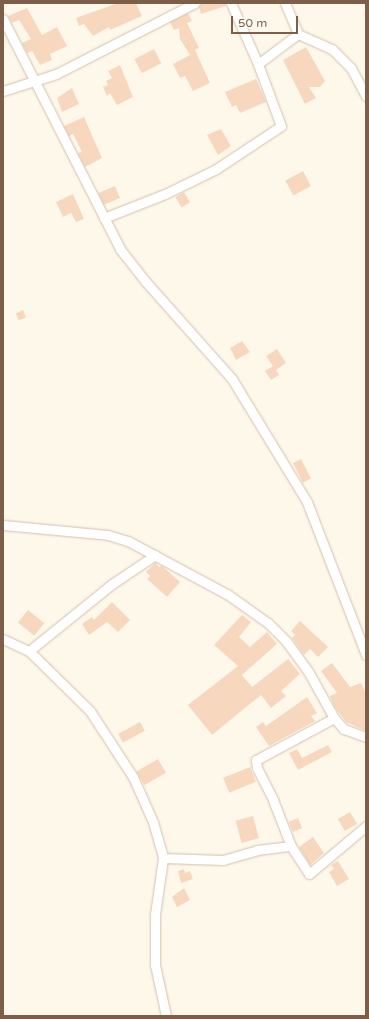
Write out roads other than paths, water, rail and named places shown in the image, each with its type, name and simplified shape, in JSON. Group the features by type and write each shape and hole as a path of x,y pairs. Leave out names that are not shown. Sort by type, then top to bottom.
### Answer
{"street":[{"path":"3,91 34,83 56,74 195,3"},
{"path":"104,218 165,194 216,169 281,126 258,64 231,3"},
{"path":"285,3 298,34 332,49 351,68 366,96"},
{"path":"3,19 34,83 120,249 146,282 217,359 258,420 307,502 366,655"},
{"path":"258,64 298,34"},
{"path":"3,525 108,535 128,541 227,594 268,623 286,641 308,671 334,718 344,729 366,737"},
{"path":"29,651 112,584 156,555"},
{"path":"3,639 29,651 90,711 115,747 133,777 153,822 163,858 155,914 155,965 166,1016"},
{"path":"334,718 256,760 256,768 273,800 291,846 309,874 366,826"},
{"path":"163,858 223,860 257,850 291,846"}]}
